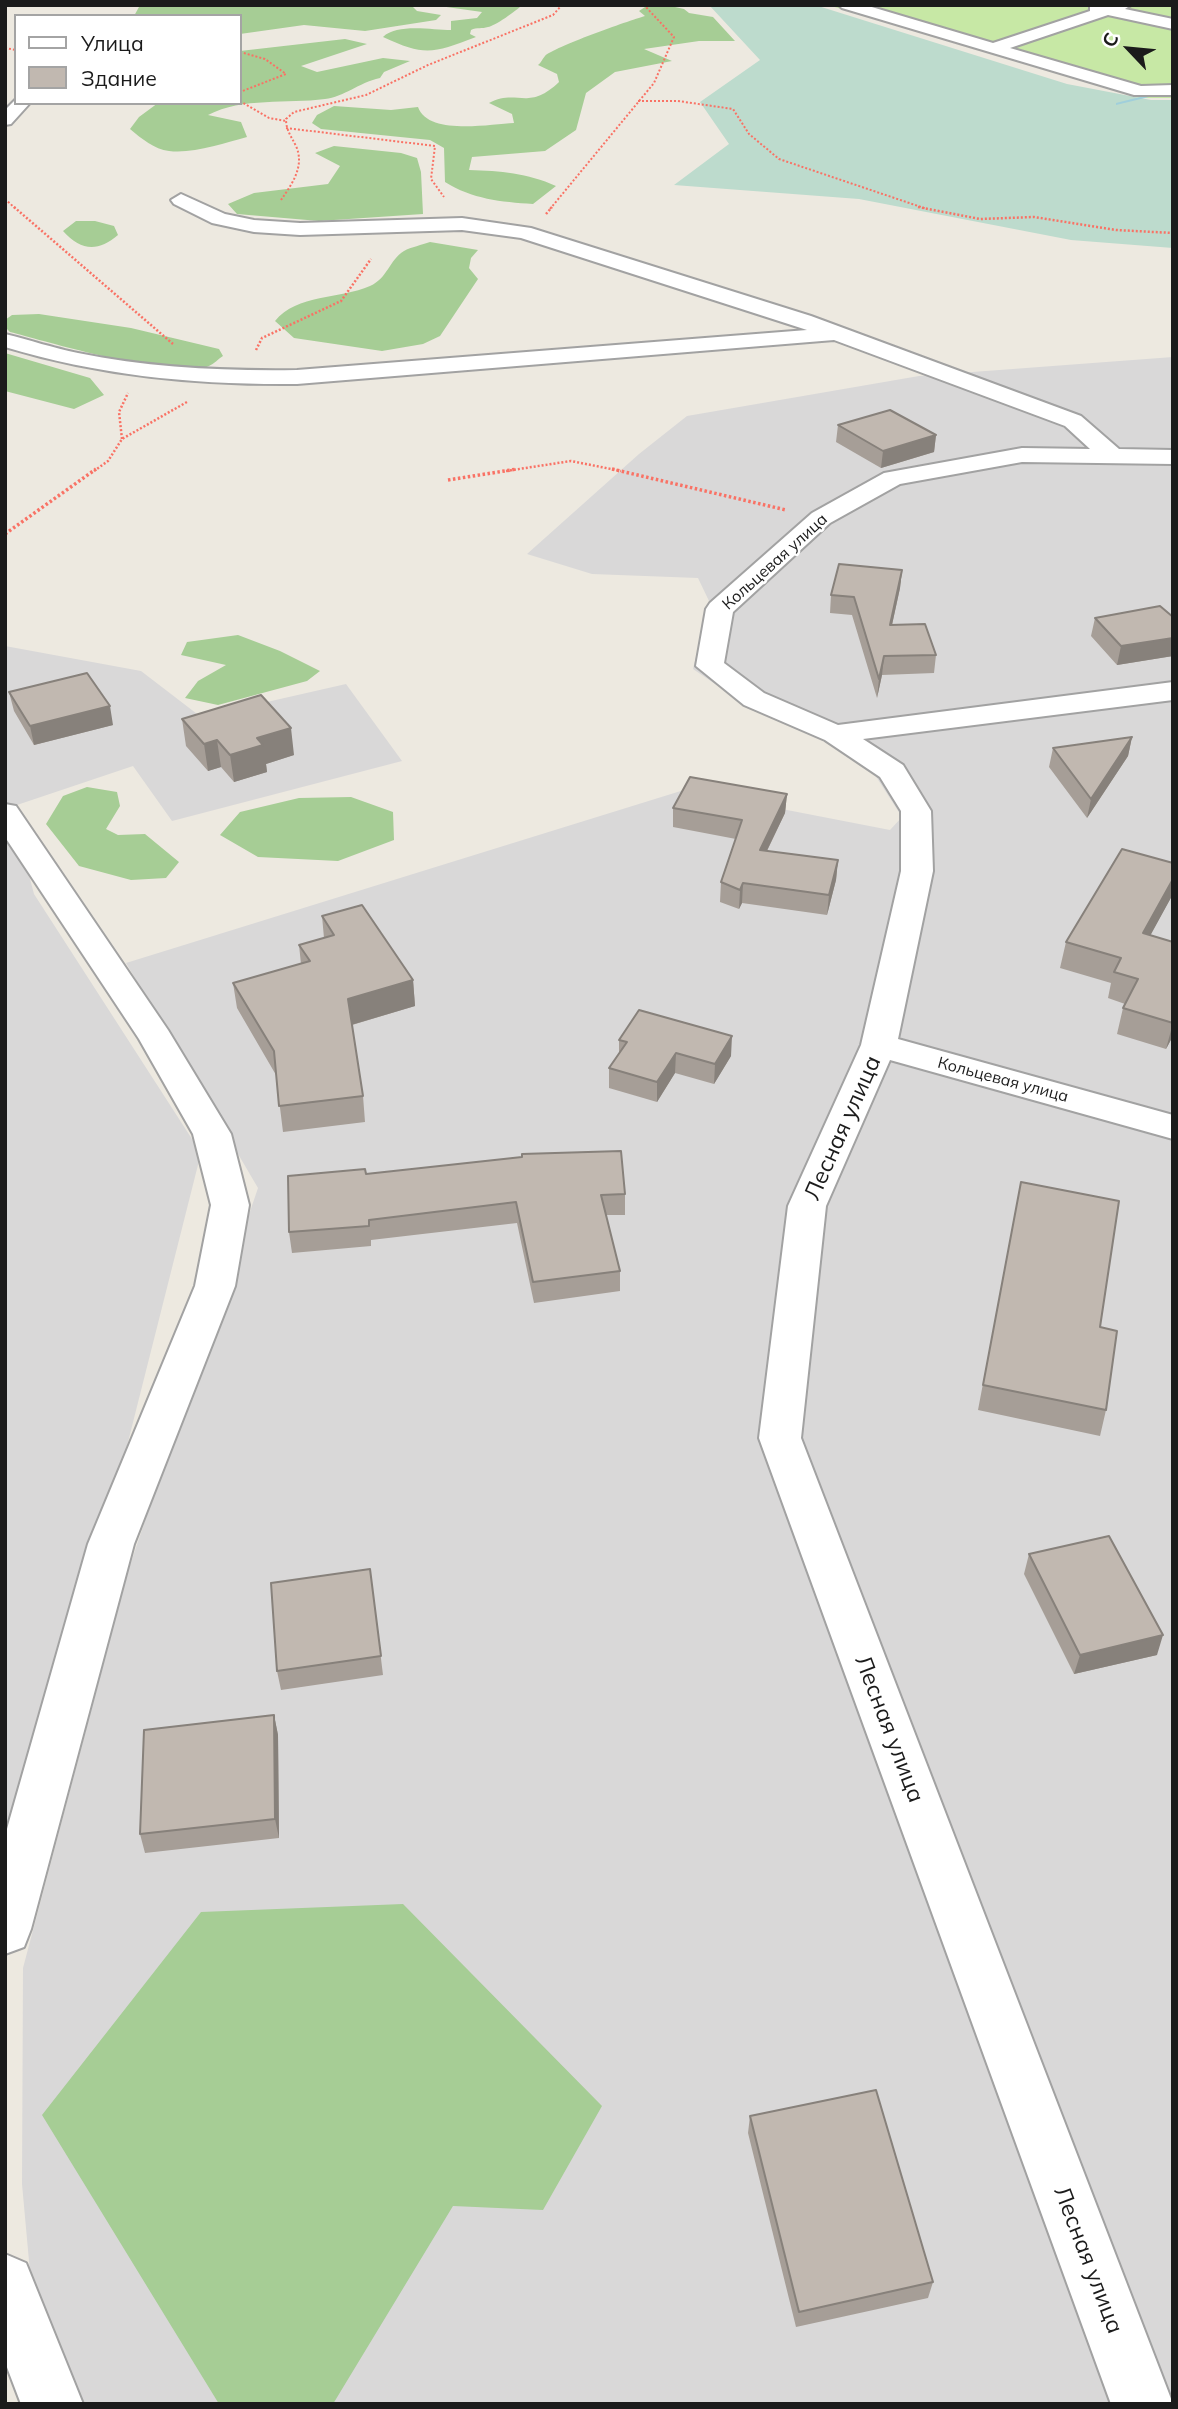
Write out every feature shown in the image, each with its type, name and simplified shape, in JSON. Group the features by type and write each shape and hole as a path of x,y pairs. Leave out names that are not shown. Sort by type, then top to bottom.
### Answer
{"street":[{"path":"847,5 1140,91 1173,90"},
{"path":"1087,5 1116,8 1173,24"},
{"path":"990,49 1116,8"},
{"path":"5,120 20,105"},
{"path":"181,200 219,219 254,226 300,229 462,224 531,234 838,334 1073,421 1113,456"},
{"path":"5,340 72,360 138,371 243,378 297,377 838,334"},
{"name":"Кольцевая улица","path":"1173,457 1022,454 893,478 821,518 720,609 710,666 754,699 835,734 892,771 916,811 917,872 879,1045 1173,1127"},
{"path":"835,734 1173,691"},
{"path":"5,813 156,1038 212,1135 230,1205 215,1286 111,1544 5,1929"},
{"name":"Лесная улица","path":"879,1045 807,1206 780,1438 1142,2404"},
{"path":"5,2284 52,2404"}],"path":[{"path":"281,201 296,179 298,152 286,134 286,121 294,112 366,95 428,65 553,15 562,5"},
{"path":"531,234 580,169 654,83 674,37 644,5"},
{"path":"242,53 265,59 286,74 242,91"},
{"path":"638,102 678,101 733,109 749,134 779,159 914,206 980,219 1034,217 1116,230 1173,233"},
{"path":"242,102 269,118 286,121"},
{"path":"286,128 435,146 431,179 462,224"},
{"path":"5,199 176,346 138,371 120,412 122,439"},
{"path":"5,534 108,461"},
{"path":"448,480 571,461 670,481 821,518"}],"shaded area":[{"path":"1173,357 1173,2404 42,2404 22,2184 23,1968 128,1571 258,1188 126,963 684,790 890,830 902,817 875,775 824,741 746,705 693,669 709,601 698,578 592,574 527,554 639,454 687,416 919,376"},
{"path":"5,646 141,671 201,717 346,684 402,761 172,821 133,766 11,807 34,894 201,1153 5,1929"}],"green space":[{"path":"133,5 421,5 413,7 417,11 441,15 436,20 365,31 304,25 242,34 242,14 135,14 139,7"},
{"path":"432,5 522,5 495,24 471,30 470,34 476,37 449,47 420,50 383,37 406,29 451,30 451,21 477,18 482,12"},
{"path":"648,5 666,5 713,17 735,41 699,41 644,49 672,61 615,72 586,93 576,130 545,151 472,157 469,170 514,174 556,186 533,204 487,199 445,182 444,148 430,140 321,129 312,123 317,115 334,106 391,110 418,107 424,116 446,125 514,123 512,114 489,103 507,98 531,98 548,91 559,82 557,74 538,65 545,56 608,28 645,16 639,11"},
{"path":"709,5 815,5 1067,84 1151,100 1173,100 1173,248 1071,240 859,199 674,185 729,144 700,102 760,60"},
{"path":"828,5 1173,5 1173,98 1139,98"},
{"path":"345,39 367,44 301,66 317,72 383,58 410,61 384,72 380,78 332,98 242,105 242,51"},
{"path":"155,105 241,105 208,115 241,122 247,137 188,151 164,150 148,143 130,129 139,117"},
{"path":"334,146 401,153 417,158 421,172 423,214 319,221 237,214 228,204 254,193 328,184 340,166 315,153"},
{"path":"76,221 95,221 114,226 118,235 104,244 83,246 63,231"},
{"path":"430,242 478,250 471,258 469,268 478,279 440,336 423,344 382,351 294,338 275,321 284,312 307,301 358,290 376,283 404,251"},
{"path":"39,314 131,328 219,349 223,356 209,366 193,369 170,368 81,351 10,332 5,327 5,320 12,315"},
{"path":"5,353 90,378 104,395 74,409 5,391"},
{"path":"238,635 280,651 320,671 307,681 218,705 185,698 198,681 226,665 181,655 187,642"},
{"path":"87,787 117,792 120,806 106,829 118,835 145,834 179,862 166,878 131,880 79,866 46,824 63,796"},
{"path":"351,797 393,812 394,840 338,861 258,857 220,835 240,812 299,798"},
{"path":"403,1904 602,2106 543,2210 453,2206 333,2404 219,2404 42,2115 201,1912"}],"building":[{"path":"890,410 936,435 883,451 838,425"},
{"path":"839,564 902,570 890,625 925,624 936,655 884,656 879,679 854,597 831,595"},
{"path":"1160,606 1173,617 1173,638 1121,646 1095,618"},
{"path":"87,673 110,706 30,726 9,692"},
{"path":"261,695 291,728 257,738 263,745 230,755 217,740 204,744 182,719"},
{"path":"1132,737 1091,799 1053,748"},
{"path":"690,777 787,794 760,850 838,860 829,895 743,883 740,890 721,882 742,820 673,808"},
{"path":"1122,849 1173,863 1173,879 1143,933 1173,942 1173,1023 1123,1008 1138,979 1114,972 1121,958 1066,942"},
{"path":"362,905 413,980 348,999 363,1096 279,1106 274,1051 233,983 310,961 299,945 334,935 322,916"},
{"path":"639,1010 732,1036 715,1064 676,1053 657,1082 609,1068 627,1042 619,1040"},
{"path":"621,1151 625,1194 601,1195 620,1271 533,1282 516,1202 369,1220 369,1226 289,1232 288,1176 365,1169 366,1174 522,1157 522,1154"},
{"path":"1021,1182 1119,1201 1100,1327 1117,1331 1106,1410 983,1385"},
{"path":"1109,1536 1163,1635 1080,1655 1029,1554"},
{"path":"370,1569 381,1656 277,1671 271,1583"},
{"path":"274,1715 275,1819 140,1834 144,1730"},
{"path":"876,2090 933,2282 799,2312 750,2116"}],"waterway":[{"path":"1118,104 1146,97 1123,91"}]}
